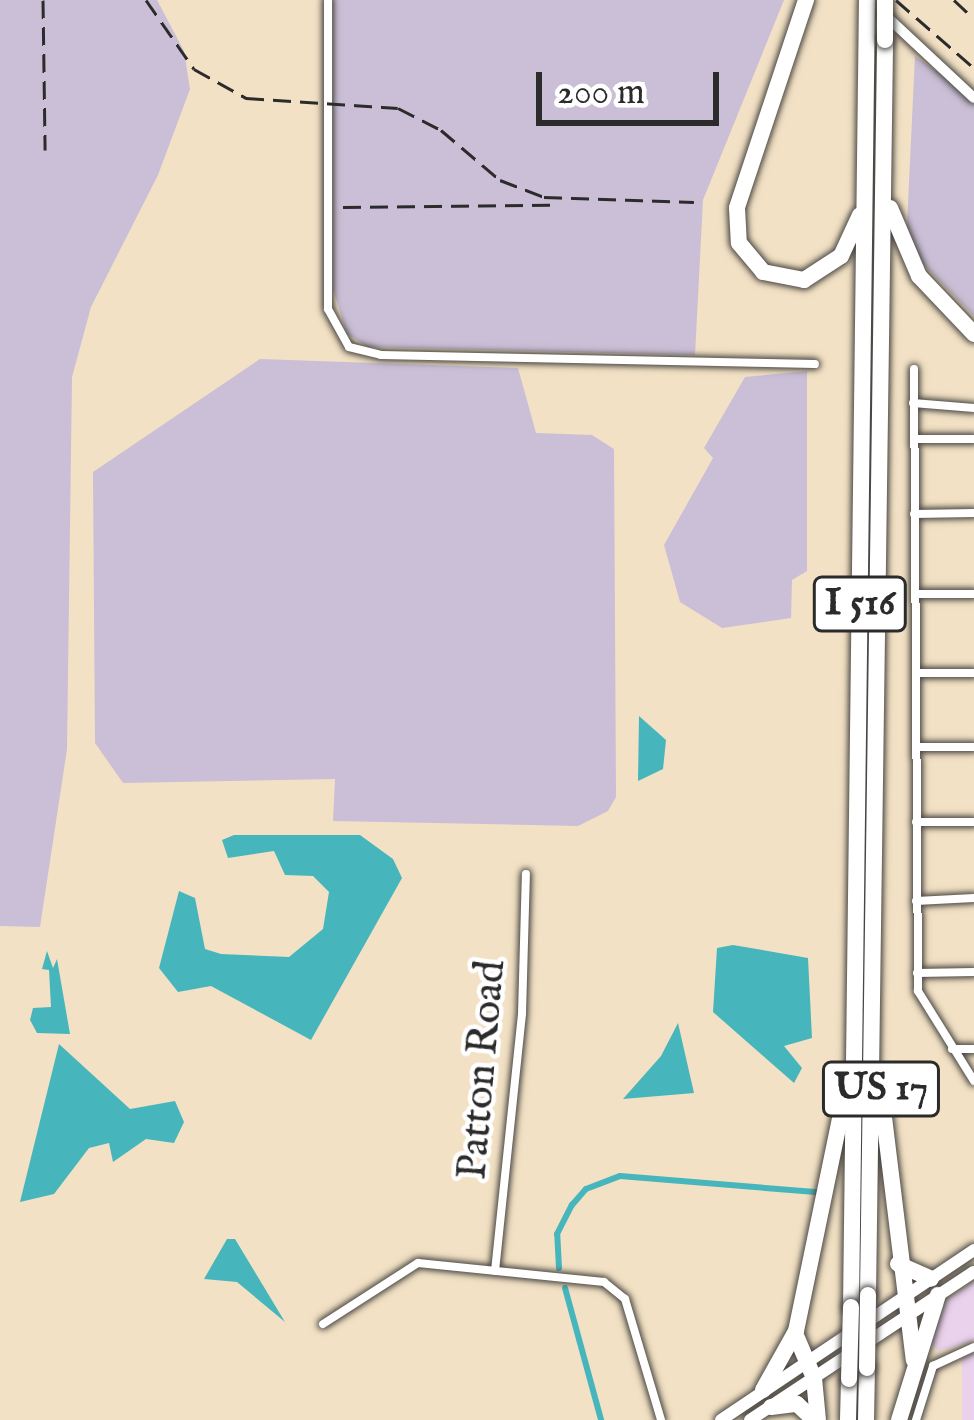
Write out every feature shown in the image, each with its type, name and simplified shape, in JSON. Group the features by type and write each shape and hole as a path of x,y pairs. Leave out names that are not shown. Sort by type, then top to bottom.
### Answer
{"highway":[{"path":"806,0 737,208 743,253 776,279 818,275 856,234 875,180"},
{"name":"I 516","path":"866,1420 875,913 875,180 868,0"},
{"name":"I 516","path":"848,1420 853,1022 875,180 885,0"},
{"path":"875,180 906,256 974,334"},
{"name":"US 17","path":"875,913 884,1156 906,1306"},
{"name":"US 17","path":"767,1398 796,1331 853,1022"},
{"path":"898,1264 934,1287 899,1420"},
{"path":"906,1306 914,1360"},
{"path":"796,1331 816,1420"},
{"path":"767,1398 797,1404 816,1420"}],"main road":[{"path":"767,1398 934,1287 974,1250"},
{"path":"934,1287 974,1272"},
{"name":"US 17","path":"721,1420 767,1398"},
{"name":"US 17","path":"750,1420 767,1398"}],"street":[{"path":"328,0 328,309 349,347 381,355 815,364"},
{"path":"868,0 974,98"},
{"path":"914,369 917,973 922,1003 974,1082"},
{"path":"914,403 974,407"},
{"path":"914,440 974,439"},
{"path":"914,514 974,514"},
{"path":"915,594 974,594"},
{"path":"915,673 974,673"},
{"path":"916,747 974,747"},
{"path":"916,821 974,822"},
{"name":"Patton Road","path":"495,1271 522,1014 526,874"},
{"path":"916,901 974,898"},
{"path":"917,973 974,972"},
{"path":"952,1048 974,1048"},
{"path":"323,1324 406,1265 495,1271 618,1290 661,1420"},
{"path":"916,1420 937,1361 974,1347"}],"shaded area":[{"path":"0,0 157,0 184,51 190,89 158,175 91,307 72,377 67,749 40,927 0,926"},
{"path":"333,0 784,0 703,200 695,355 368,347 347,334 333,289"},
{"path":"915,56 974,98 974,316 917,258 907,225"},
{"path":"260,359 518,368 536,433 592,435 614,449 616,797 608,811 578,826 333,821 335,779 123,783 95,743 93,472"},
{"path":"807,371 807,571 792,580 791,618 722,628 680,602 664,545 713,458 704,448 745,377"},
{"path":"974,1281 974,1341 939,1351 929,1342 944,1302"},
{"path":"962,1353 974,1353 974,1420 962,1420"}],"water":[{"path":"639,716 666,740 663,769 638,781"},
{"path":"234,835 360,835 393,859 402,878 311,1040 211,986 178,992 159,968 179,891 195,898 205,949 221,954 289,957 323,929 329,892 313,876 285,875 274,851 228,858 222,840"},
{"path":"733,945 808,958 812,1038 784,1046 802,1068 794,1083 713,1012 717,948"},
{"path":"47,951 53,968 57,959 70,1034 37,1033 30,1020 33,1008 51,1007 49,970 42,969"},
{"path":"678,1023 694,1093 623,1099 661,1056"},
{"path":"59,1044 130,1109 175,1101 184,1122 174,1143 146,1139 113,1162 109,1143 89,1148 54,1194 20,1202"},
{"path":"227,1239 235,1239 285,1322 237,1282 204,1279"}],"waterway":[{"path":"559,1268 557,1234 572,1205 586,1189 620,1176 815,1192"},
{"path":"565,1288 601,1420"}],"railway":[{"path":"43,0 45,150"},
{"path":"146,0 194,69 246,98 398,108 441,130 500,180 544,197 694,202"},
{"path":"896,0 974,68"},
{"path":"954,0 969,14"},
{"path":"343,207 550,205"}]}
